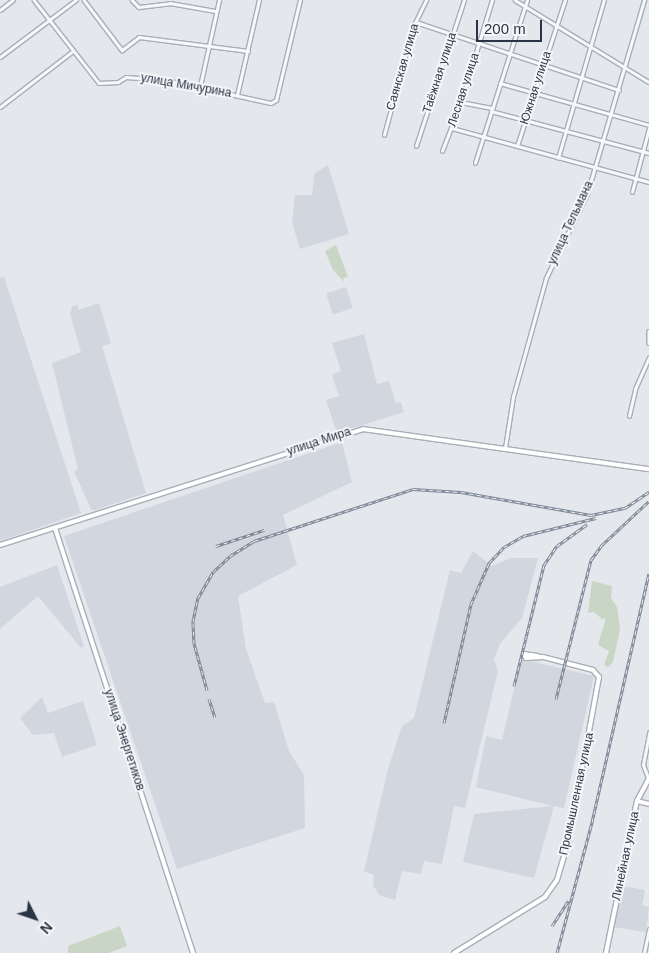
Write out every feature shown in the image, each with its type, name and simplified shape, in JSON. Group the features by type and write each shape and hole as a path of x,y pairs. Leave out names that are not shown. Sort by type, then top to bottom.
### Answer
{"main road":[{"name":"улица Мира","path":"0,545 363,429 649,469"},
{"name":"улица Энергетиков","path":"55,528 193,953"},
{"name":"Промышленная улица","path":"454,953 545,896 557,880 569,839 599,677 593,670 538,656"},
{"name":"Линейная улица","path":"606,953 637,801 649,778"},
{"path":"637,801 649,804"}],"street":[{"path":"0,10 12,0"},
{"path":"0,107 73,50 34,0"},
{"path":"0,57 76,0"},
{"path":"84,0 122,50 139,37 248,51"},
{"path":"132,0 139,7 170,3 217,11"},
{"path":"200,87 219,0"},
{"path":"237,95 260,0"},
{"name":"улица Мичурина","path":"73,50 96,81 102,84 132,77 200,87 271,103 276,100 300,0"},
{"name":"Саянская улица","path":"384,135 416,22 426,0"},
{"name":"Таёжная улица","path":"416,146 464,0"},
{"name":"Лесная улица","path":"442,151 461,102 492,0"},
{"path":"516,0 649,82"},
{"path":"475,163 527,0"},
{"name":"Южная улица","path":"517,146 565,0"},
{"path":"558,158 572,104 604,0"},
{"name":"улица Тельмана","path":"505,448 513,397 546,278 585,199 596,168 644,0"},
{"path":"416,22 619,90"},
{"path":"500,83 649,127 632,192"},
{"path":"461,102 649,153"},
{"path":"452,128 649,182"},
{"path":"649,330 649,343"},
{"path":"629,416 635,389 649,358"},
{"name":"Линейная улица","path":"649,733 643,765 649,778"},
{"path":"644,953 649,930"}],"shaded area":[{"path":"328,165 349,234 300,249 292,222 295,195 312,195 314,174"},
{"path":"4,277 81,513 0,541 0,278"},
{"path":"346,287 353,308 333,314 326,293"},
{"path":"99,303 111,343 102,346 146,493 92,511 74,471 78,469 52,363 81,352 70,314 72,306 77,305 79,310"},
{"path":"364,334 377,384 389,381 396,403 401,402 404,412 337,433 326,400 339,396 332,375 341,371 332,343"},
{"path":"342,442 352,482 283,515 297,565 238,596 246,649 265,703 274,702 289,751 304,775 305,828 177,869 64,536"},
{"path":"473,551 492,566 511,558 538,558 522,618 500,644 494,659 498,671 465,808 454,806 442,864 424,861 421,874 402,871 395,900 379,895 373,885 374,875 364,871 388,769 402,726 414,718 450,570 461,573"},
{"path":"57,565 84,646 81,648 38,596 0,629 0,587"},
{"path":"521,659 594,676 564,808 554,806 534,878 463,862 474,814 553,806 476,787 486,736 502,740"},
{"path":"42,697 48,713 83,701 97,745 62,757 54,733 33,735 20,718"},
{"path":"623,886 645,890 642,905 649,907 646,932 614,927"}],"green space":[{"path":"336,245 348,277 343,278 344,282 333,270 325,251"},
{"path":"592,581 612,586 611,598 617,607 620,629 613,662 608,667 604,665 609,651 598,645 606,618 602,619 594,612 588,613"},
{"path":"120,926 127,946 109,953 68,953 68,946"}],"railway":[{"path":"207,690 194,643 193,621 198,598 213,572 230,556 254,541 413,489 461,492 591,515 625,508 649,492"},
{"path":"556,699 591,560 602,545 649,501"},
{"path":"444,723 471,604 489,563 504,547 523,536 596,518"},
{"path":"514,686 544,565 557,546 587,524"},
{"path":"216,546 264,530"},
{"path":"557,953 592,822 649,573"},
{"path":"209,699 215,717"},
{"path":"552,926 568,901"}]}
